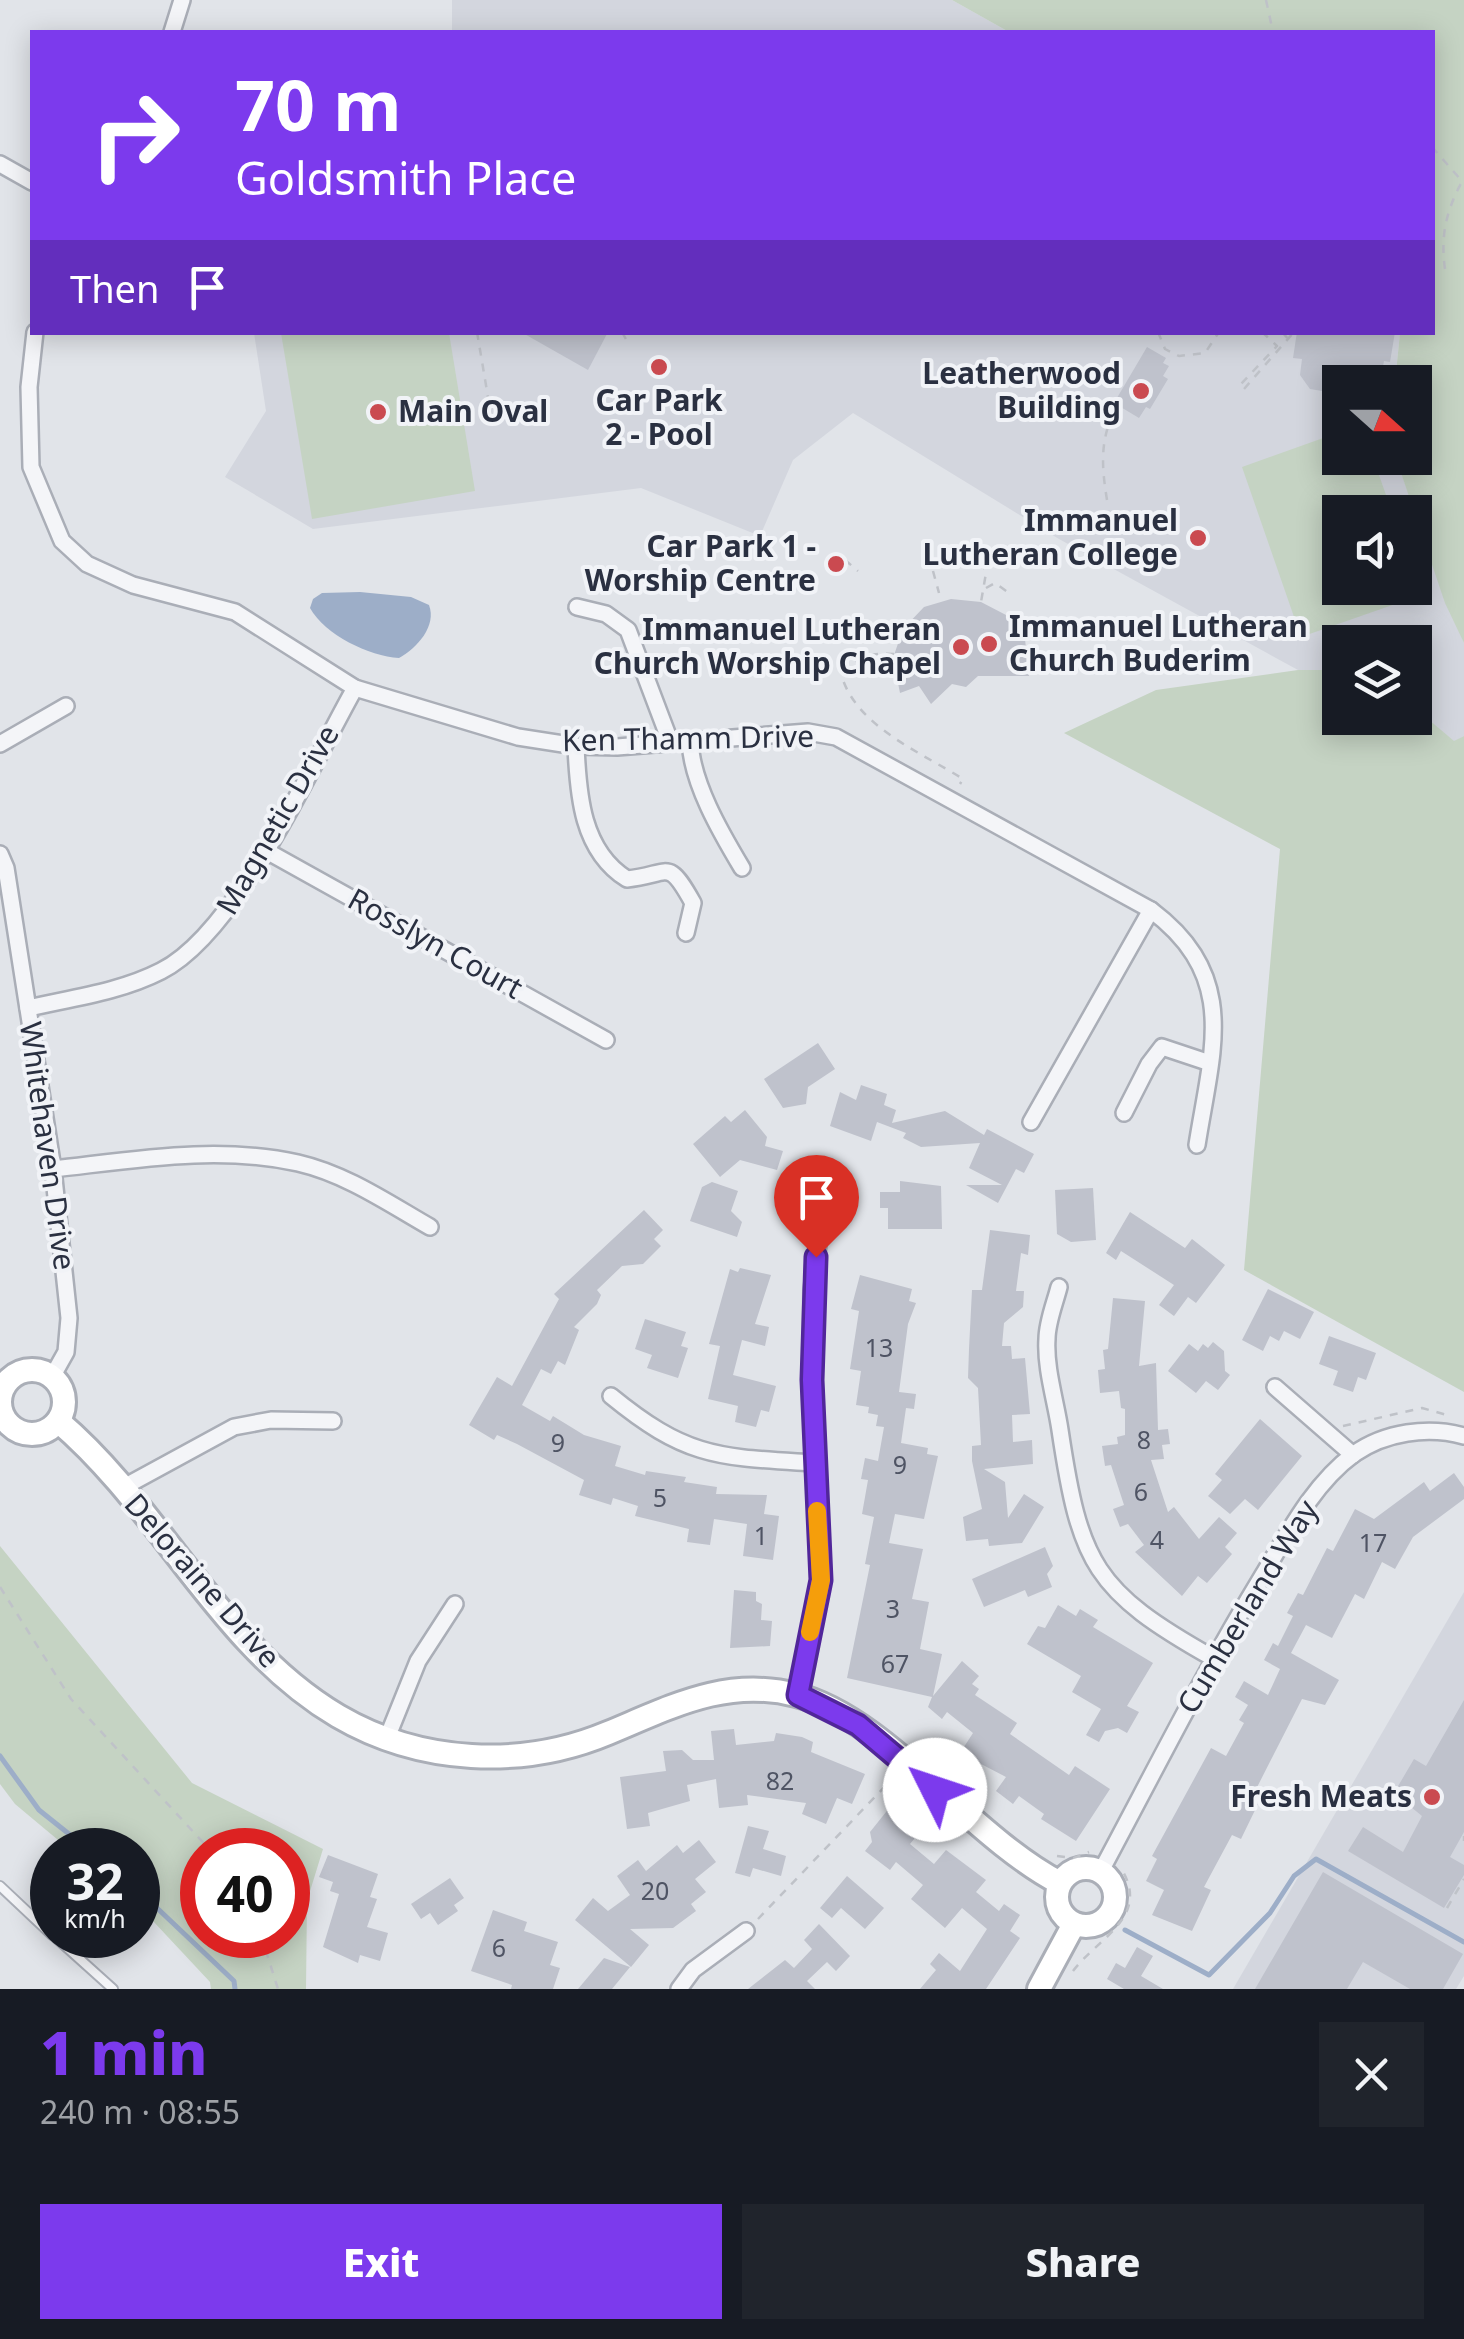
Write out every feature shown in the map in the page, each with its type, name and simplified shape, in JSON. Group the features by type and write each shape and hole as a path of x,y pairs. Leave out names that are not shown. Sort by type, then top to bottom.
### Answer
{"street":[{"path":"173,30 182,0"},
{"path":"0,164 30,181"},
{"name":"Ken Thamm Drive","path":"35,335 29,387 31,468 62,541 87,564 133,584 235,612 355,688 518,737 576,746 808,732 836,737 1152,910 1181,932 1208,976 1212,1012 1210,1063 1197,1146"},
{"path":"576,607 606,614 628,630 670,741"},
{"name":"Magnetic Drive","path":"28,1008 120,988 164,970 202,941 220,920 264,850 355,688"},
{"path":"0,744 66,706"},
{"path":"690,740 714,815 742,868"},
{"path":"576,746 580,801 602,858 627,879 662,868 672,872 693,903 686,933"},
{"name":"Rosslyn Court","path":"264,850 606,1040"},
{"name":"Whitehaven Drive","path":"0,854 6,868 53,1169 69,1318 66,1352 52,1377"},
{"path":"1031,1122 1152,910"},
{"path":"1124,1113 1148,1064 1162,1047 1210,1063"},
{"path":"53,1169 205,1153 272,1159 301,1164 362,1188 430,1227"},
{"path":"798,1695 821,1580 814,1463 812,1290 825,1192"},
{"path":"1059,1287 1046,1339 1076,1525 1091,1558 1114,1590 1146,1620 1212,1658"},
{"path":"35,1370 52,1377 64,1402 58,1421 41,1433 12,1426 1,1398 5,1378 35,1370"},
{"path":"1275,1388 1353,1454"},
{"path":"611,1396 654,1431 715,1457 814,1463"},
{"path":"122,1488 234,1427 270,1420 334,1421"},
{"name":"Deloraine Drive","path":"58,1421 91,1449 251,1645 298,1690 340,1718 387,1738 458,1755 517,1757 564,1748 678,1701 723,1690 762,1689 798,1695 858,1725 992,1840 1060,1883"},
{"name":"Cumberland Way","path":"1111,1870 1212,1658 1313,1495 1353,1454 1405,1432 1464,1436"},
{"path":"387,1738 418,1661 456,1604"},
{"path":"1074,1870 1111,1870 1114,1906 1103,1921 1074,1924 1060,1911 1060,1883 1074,1870"},
{"path":"1039,1989 1074,1924"},
{"path":"679,1989 693,1970 746,1931"}],"lane":[{"path":"1,1888 30,1914"},
{"path":"78,1958 113,1989"},
{"path":"95,1989 100,1979"}],"path":[{"path":"1266,0 1273,30"},
{"path":"1435,150 1463,180 1446,215 1441,242 1445,269"},
{"path":"478,335 488,397"},
{"path":"624,335 628,343"},
{"path":"1159,335 1164,349 1193,356 1206,354 1218,335"},
{"path":"1265,335 1276,346 1240,385 1244,389 1293,335"},
{"path":"1285,335 1290,341"},
{"path":"1107,500 1101,461 1105,429 1117,404"},
{"path":"967,555 981,561 986,588 981,602"},
{"path":"844,560 858,571"},
{"path":"934,571 940,594"},
{"path":"986,588 995,582 1009,593"},
{"path":"894,654 876,653 852,663 843,680 848,695 875,724 963,779 952,798"},
{"path":"0,1587 71,1699 190,1828"},
{"path":"746,1931 906,1764"},
{"path":"1072,1972 1096,1942 1123,1923 1130,1909 1132,1892 1111,1870"},
{"path":"1447,1908 1464,1881"},
{"path":"268,1958 278,1989"}],"shaded area":[{"path":"452,0 952,0 1005,30 452,30"},
{"name":"Immanuel Lutheran College","path":"254,335 1400,335 1397,365 1322,365 1322,475 1402,475 1409,495 1322,495 1322,605 1432,605 1432,558 1464,643 1464,736 1454,742 1432,723 1432,625 1322,625 1322,670 1298,670 1059,539 853,413 793,460 760,536 641,488 313,529 225,477 266,411"},
{"path":"1464,1592 1464,1976 1456,1989 1233,1989"}],"green space":[{"path":"952,0 1464,0 1464,643 1432,565 1432,495 1409,495 1402,475 1432,475 1432,365 1397,365 1400,335 1435,335 1435,30 1005,30"},
{"name":"Main Oval","path":"281,335 449,335 475,491 312,519"},
{"path":"1322,438 1322,475 1379,475 1386,495 1322,495 1322,605 1392,605 1335,625 1322,625 1322,630 1301,637 1242,467"},
{"path":"1322,670 1322,735 1432,735 1432,722 1454,741 1464,736 1464,1392 1244,1270 1280,849 1064,733 1156,690"},
{"path":"0,1546 192,1783 281,1828 180,1828 180,1950 160,1929 160,1828 44,1828 15,1804 0,1784"},
{"path":"310,1842 323,1849 310,1891"},
{"path":"188,1958 306,1958 306,1989 211,1989 210,1982"}],"water":[{"path":"322,593 411,597 429,605 430,621 424,636 399,658 387,656 337,635 310,608 313,599"}],"building":[{"path":"526,335 606,335 588,370"},
{"path":"1297,335 1394,335 1390,362 1384,361 1383,365 1322,365 1322,391 1310,389 1300,375 1302,359 1293,358"},
{"name":"Leatherwood Building","path":"1147,347 1166,358 1163,363 1169,366 1163,376 1168,379 1150,409 1146,407 1139,418 1114,403"},
{"name":"Immanuel Lutheran Church Worship Chapel","path":"951,599 981,602 1006,615 1025,639 1029,676 978,676 966,687 952,684 931,704 919,686 900,693 893,658 903,629 924,607"},
{"path":"818,1043 835,1069 808,1087 806,1104 783,1108 764,1079"},
{"path":"861,1085 887,1094 884,1105 896,1110 892,1123 945,1111 984,1135 987,1129 1034,1154 1024,1173 1016,1169 998,1203 966,1185 1002,1185 969,1168 980,1143 921,1147 903,1138 906,1133 877,1122 871,1141 830,1126 840,1092 856,1100"},
{"path":"745,1110 767,1137 765,1146 783,1151 777,1170 740,1160 720,1177 693,1144 725,1116 731,1122"},
{"path":"900,1181 941,1186 942,1229 888,1229 888,1208 880,1208 880,1192 900,1192"},
{"path":"712,1182 738,1191 731,1211 742,1222 737,1237 690,1221 702,1187"},
{"path":"1093,1188 1096,1240 1071,1242 1057,1234 1055,1190"},
{"path":"644,1210 663,1230 654,1239 661,1246 643,1264 622,1266 597,1290 601,1295 597,1304 574,1327 579,1330 565,1365 558,1361 551,1374 541,1369 522,1405 550,1421 553,1416 584,1435 621,1446 615,1466 645,1475 646,1471 686,1477 684,1482 717,1487 716,1494 767,1495 764,1514 779,1516 773,1560 743,1556 747,1524 714,1519 710,1545 687,1542 689,1529 635,1516 638,1506 613,1498 611,1505 579,1495 584,1480 517,1444 497,1435 494,1440 469,1425 497,1377 512,1386 559,1299 554,1294"},
{"path":"1130,1212 1185,1248 1192,1239 1225,1265 1196,1303 1188,1297 1174,1316 1159,1305 1174,1285 1121,1251 1116,1260 1106,1253"},
{"path":"990,1230 1030,1235 1028,1255 1021,1253 1016,1291 1024,1291 1023,1307 1004,1323 1002,1346 1011,1346 1012,1359 1025,1358 1030,1414 1012,1415 1013,1442 1032,1440 1033,1464 984,1469 1005,1482 1008,1518 1024,1494 1044,1507 1022,1543 989,1546 988,1539 966,1541 963,1517 982,1509 972,1461 972,1446 981,1445 978,1388 968,1378 972,1290 982,1290"},
{"path":"740,1268 771,1275 755,1324 769,1327 765,1346 742,1340 733,1375 776,1386 769,1412 761,1410 756,1427 735,1422 738,1406 708,1399 720,1346 709,1344 730,1269 738,1272"},
{"path":"860,1275 912,1289 909,1301 916,1303 908,1324 899,1392 916,1394 914,1409 906,1408 901,1443 928,1448 927,1454 938,1456 924,1519 895,1514 889,1543 923,1549 912,1599 929,1602 920,1649 942,1654 933,1696 962,1661 979,1676 972,1684 979,1689 975,1695 1017,1723 1010,1734 1069,1775 1075,1766 1110,1789 1076,1841 1041,1819 1044,1814 1019,1796 1013,1804 996,1791 1006,1777 960,1753 973,1733 947,1712 942,1719 928,1707 932,1697 847,1678 870,1565 865,1564 874,1517 862,1514 868,1480 861,1479 865,1458 878,1461 884,1427 876,1426 878,1415 868,1413 869,1407 856,1405 861,1371 850,1369 859,1311 851,1309"},
{"path":"1268,1289 1314,1312 1300,1339 1284,1331 1279,1341 1270,1336 1263,1351 1242,1340"},
{"path":"1113,1298 1145,1301 1139,1366 1156,1363 1158,1430 1168,1429 1170,1444 1162,1445 1164,1459 1151,1460 1168,1512 1174,1507 1199,1539 1219,1517 1237,1533 1225,1547 1232,1554 1207,1583 1198,1576 1182,1596 1135,1552 1144,1545 1128,1524 1120,1527 1113,1509 1124,1505 1111,1465 1105,1466 1102,1446 1118,1444 1117,1437 1125,1435 1125,1409 1121,1408 1119,1391 1100,1393 1098,1370 1105,1369 1103,1350 1108,1349"},
{"path":"645,1319 686,1332 681,1346 688,1348 678,1378 647,1368 652,1355 635,1349"},
{"path":"1329,1336 1376,1353 1366,1380 1358,1377 1353,1392 1333,1385 1338,1371 1319,1364"},
{"path":"1213,1342 1224,1351 1225,1371 1230,1375 1218,1390 1206,1381 1196,1393 1168,1371 1189,1344 1198,1351 1203,1344 1208,1348"},
{"path":"1260,1419 1302,1456 1258,1510 1245,1499 1230,1514 1208,1496 1222,1480 1215,1474"},
{"path":"1454,1473 1464,1487 1464,1499 1413,1537 1395,1569 1382,1562 1364,1599 1355,1594 1332,1638 1306,1625 1291,1653 1339,1680 1325,1705 1302,1699 1250,1801 1258,1804 1241,1839 1232,1835 1204,1887 1211,1890 1192,1931 1152,1915 1164,1890 1146,1881 1157,1859 1152,1856 1211,1748 1226,1756 1244,1723 1239,1720 1248,1705 1235,1697 1244,1681 1268,1695 1280,1669 1264,1660 1273,1643 1278,1646 1293,1616 1287,1613 1298,1593 1303,1595 1327,1548 1333,1551 1355,1509 1374,1519 1424,1482 1430,1491"},
{"path":"1045,1547 1053,1566 1047,1574 1052,1587 1028,1597 1025,1590 984,1607 972,1579"},
{"path":"734,1590 756,1592 756,1601 762,1604 761,1620 772,1621 770,1646 730,1648"},
{"path":"1058,1605 1076,1616 1080,1609 1098,1620 1093,1627 1153,1663 1127,1706 1139,1712 1127,1733 1118,1728 1105,1731 1099,1742 1086,1735 1101,1709 1072,1692 1081,1676 1027,1644 1038,1626 1045,1628"},
{"path":"1464,1700 1464,1832 1450,1857 1464,1865 1464,1875 1444,1908 1348,1851 1363,1827 1403,1852 1422,1816 1394,1793 1414,1759 1426,1766"},
{"path":"734,1729 736,1745 774,1741 776,1733 802,1737 813,1742 811,1752 865,1774 852,1804 837,1798 826,1824 802,1814 806,1803 747,1795 748,1805 719,1808 716,1779 687,1785 690,1801 648,1813 650,1826 627,1829 620,1777 666,1771 663,1751 682,1750 693,1760 714,1760 711,1731"},
{"path":"894,1802 924,1827 910,1844 934,1864 946,1850 986,1880 976,1892 999,1911 1004,1904 1020,1915 1010,1931 1020,1938 986,1989 920,1989 936,1970 930,1964 939,1953 960,1971 987,1929 962,1908 945,1928 911,1899 923,1885 896,1862 890,1870 865,1851 872,1842 870,1832"},
{"path":"748,1826 769,1831 763,1849 786,1856 781,1876 753,1868 750,1877 735,1873"},
{"path":"699,1840 716,1862 695,1879 706,1892 691,1904 696,1911 673,1928 630,1929 649,1945 631,1967 575,1920 593,1898 608,1911 630,1895 617,1876 638,1860 646,1871 677,1845 683,1853"},
{"path":"328,1855 378,1874 370,1897 377,1899 367,1927 388,1933 380,1961 360,1955 358,1963 323,1947 339,1894 330,1891 333,1882 319,1877"},
{"path":"1323,1872 1463,1954 1443,1989 1410,1989 1363,1962 1347,1989 1255,1989"},
{"path":"847,1876 884,1908 865,1929 841,1908 832,1918 820,1908"},
{"path":"450,1878 464,1898 454,1905 458,1911 438,1925 430,1913 421,1919 411,1904"},
{"path":"493,1910 527,1922 524,1931 558,1942 550,1965 560,1968 553,1989 511,1989 512,1985 471,1971"},
{"path":"819,1924 850,1956 836,1971 827,1962 807,1981 815,1989 748,1989 785,1960 794,1968 812,1949 804,1940"},
{"path":"1137,1947 1153,1956 1141,1976 1163,1989 1124,1989 1107,1979 1116,1963 1125,1968"},
{"path":"604,1958 630,1967 612,1989 578,1989"}],"waterway":[{"path":"0,1756 39,1810 62,1828"},
{"path":"1125,1930 1209,1975 1270,1913 1294,1876 1316,1859 1464,1942"},
{"path":"160,1911 234,1981 235,1989"}],"slow traffic":[{"path":"810,1632 821,1580 817,1511"}],"place":[{"name":"Car Park 2 - Pool","path":"659,367"},
{"name":"Leatherwood Building","path":"1141,391"},
{"name":"Main Oval","path":"378,412"},
{"name":"Immanuel Lutheran College","path":"1198,538"},
{"name":"Car Park 1 - Worship Centre","path":"836,564"},
{"name":"Immanuel Lutheran Church Buderim","path":"989,644"},
{"name":"Immanuel Lutheran Church Worship Chapel","path":"961,647"},
{"name":"Fresh Meats","path":"1432,1797"}],"route":[{"path":"816,1257 812,1380 821,1580 798,1695 825,1705 858,1725 935,1790"}]}
